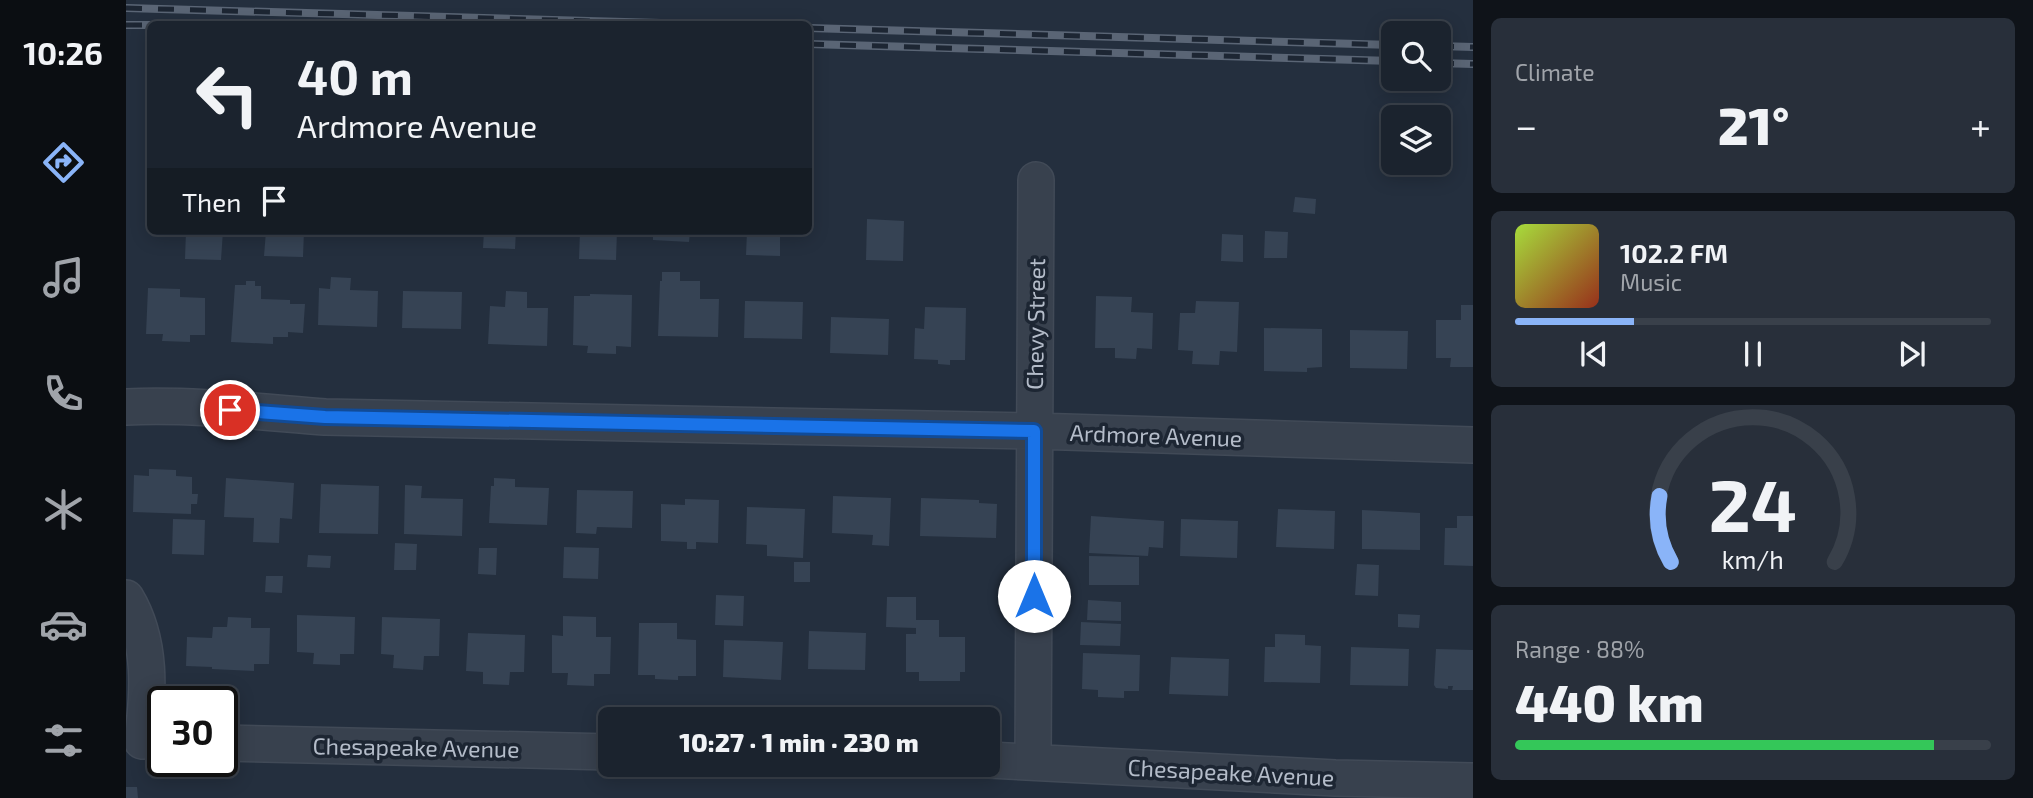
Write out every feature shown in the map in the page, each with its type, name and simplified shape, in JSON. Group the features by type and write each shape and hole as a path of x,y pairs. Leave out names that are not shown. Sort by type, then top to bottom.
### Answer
{"street":[{"name":"Chevy Street","path":"1033,762 1036,180"},
{"name":"Ardmore Avenue","path":"126,407 325,417 1034,431 1473,445"},
{"path":"126,598 133,610 147,663 144,741"},
{"name":"Chesapeake Avenue","path":"238,743 598,752"},
{"name":"Chesapeake Avenue","path":"1000,761 1335,788 1473,781"}],"building":[{"path":"1295,197 1316,199 1315,214 1293,212"},
{"path":"867,219 904,221 903,261 866,260"},
{"path":"1265,231 1288,232 1287,258 1264,258"},
{"path":"1222,234 1243,235 1243,262 1221,261"},
{"path":"186,235 223,235 221,260 185,259"},
{"path":"266,235 304,235 303,257 264,256"},
{"path":"484,235 516,235 515,249 483,248"},
{"path":"580,235 617,235 616,260 579,259"},
{"path":"653,235 690,235 689,242 653,240"},
{"path":"747,235 780,235 780,256 746,255"},
{"path":"662,272 680,272 680,281 700,281 700,299 719,299 718,337 658,336"},
{"path":"331,277 351,278 350,290 378,291 377,327 318,325 319,288 330,289"},
{"path":"246,281 255,281 255,286 261,286 261,299 290,300 290,304 305,304 303,333 288,332 288,337 273,337 273,344 231,342 235,285 246,285"},
{"path":"148,288 180,289 180,297 205,298 205,335 190,335 190,342 162,341 163,334 146,334"},
{"path":"403,291 462,292 461,329 402,328"},
{"path":"506,291 527,292 527,308 548,308 547,346 488,344 490,306 505,307"},
{"path":"632,295 631,347 616,346 616,354 587,353 588,346 573,345 574,296"},
{"path":"1096,296 1132,297 1131,312 1153,313 1152,349 1137,348 1136,359 1115,358 1115,348 1095,348"},
{"path":"745,301 803,302 802,339 744,338"},
{"path":"1196,301 1239,302 1237,352 1220,351 1219,365 1192,364 1193,351 1178,350 1180,313 1195,313"},
{"path":"1461,305 1473,305 1473,367 1450,367 1451,358 1436,358 1436,320 1461,320"},
{"path":"925,307 966,308 965,360 950,360 950,365 938,364 938,360 914,359 915,328 924,329"},
{"path":"831,317 889,319 888,355 830,353"},
{"path":"1264,328 1322,329 1322,367 1307,368 1307,372 1264,371"},
{"path":"1350,330 1408,331 1407,369 1350,368"},
{"path":"149,469 176,470 176,476 192,477 192,494 198,494 197,504 191,504 191,514 133,512 134,475 149,476"},
{"path":"226,478 294,483 292,519 280,518 279,543 253,542 254,518 224,517"},
{"path":"494,478 515,479 515,487 549,488 547,525 489,523"},
{"path":"321,484 379,486 378,534 319,533"},
{"path":"405,485 422,486 421,498 463,499 462,536 404,534"},
{"path":"577,490 633,491 632,528 597,527 596,534 576,533"},
{"path":"833,496 891,498 889,546 872,545 873,535 832,533"},
{"path":"921,498 979,500 979,503 997,504 996,538 920,536"},
{"path":"685,499 719,500 718,543 696,542 696,549 687,549 687,542 661,541 661,504 685,505"},
{"path":"747,507 805,509 803,558 767,556 767,545 746,544"},
{"path":"1278,509 1335,511 1334,549 1276,547"},
{"path":"1362,510 1420,513 1420,550 1362,549"},
{"path":"1091,516 1164,521 1163,548 1149,547 1148,556 1089,553"},
{"path":"1457,516 1473,516 1473,566 1444,565 1445,528 1457,528"},
{"path":"173,519 205,520 204,555 172,554"},
{"path":"1181,519 1238,521 1237,558 1180,556"},
{"path":"395,543 417,544 416,570 394,570"},
{"path":"564,547 599,548 598,579 563,578"},
{"path":"479,548 497,548 496,575 478,574"},
{"path":"308,555 331,556 330,568 307,567"},
{"path":"1089,556 1139,557 1139,585 1089,585"},
{"path":"794,562 810,562 810,582 794,582"},
{"path":"1357,564 1379,565 1378,596 1355,595"},
{"path":"266,576 283,576 282,593 265,592"},
{"path":"716,595 744,596 743,626 715,625"},
{"path":"887,597 916,597 916,620 939,620 939,637 965,637 965,672 960,672 960,681 919,681 919,672 906,672 906,634 916,634 916,628 886,627"},
{"path":"1088,600 1121,602 1121,621 1087,620"},
{"path":"1398,614 1420,615 1419,628 1398,627"},
{"path":"297,615 355,617 354,654 340,654 340,665 313,664 314,653 297,652"},
{"path":"563,616 596,617 596,637 611,637 610,674 594,674 594,686 567,685 568,673 552,673 552,635 563,636"},
{"path":"228,617 251,618 251,628 270,628 269,664 254,664 254,671 186,666 187,637 212,638 213,627 227,627"},
{"path":"382,617 440,619 439,656 424,656 423,670 393,668 394,655 381,654"},
{"path":"1081,622 1121,624 1120,646 1080,645"},
{"path":"639,623 677,623 677,639 696,640 696,676 678,676 678,680 655,679 655,675 638,675"},
{"path":"809,631 866,633 865,670 808,669"},
{"path":"468,633 525,635 524,672 510,672 509,685 483,684 483,672 466,671"},
{"path":"1275,634 1305,635 1305,645 1321,646 1320,683 1264,682 1265,647 1275,647"},
{"path":"724,640 783,642 781,680 723,677"},
{"path":"1351,647 1409,649 1408,686 1350,685"},
{"path":"1436,649 1473,650 1473,690 1452,690 1453,686 1448,686 1448,689 1436,688"},
{"path":"1083,653 1140,655 1139,691 1124,691 1124,698 1098,697 1098,690 1082,689"},
{"path":"1171,657 1229,659 1228,696 1169,694"},
{"path":"126,787 137,787 138,798 126,798"}],"railway":[{"path":"126,8 590,21"},
{"path":"126,25 147,25"},
{"path":"812,28 1381,45"},
{"path":"812,44 1381,61"},
{"path":"1451,46 1473,47"},
{"path":"1451,63 1473,64"}],"route":[{"path":"230,410 325,417 1034,431 1034,596"}]}
